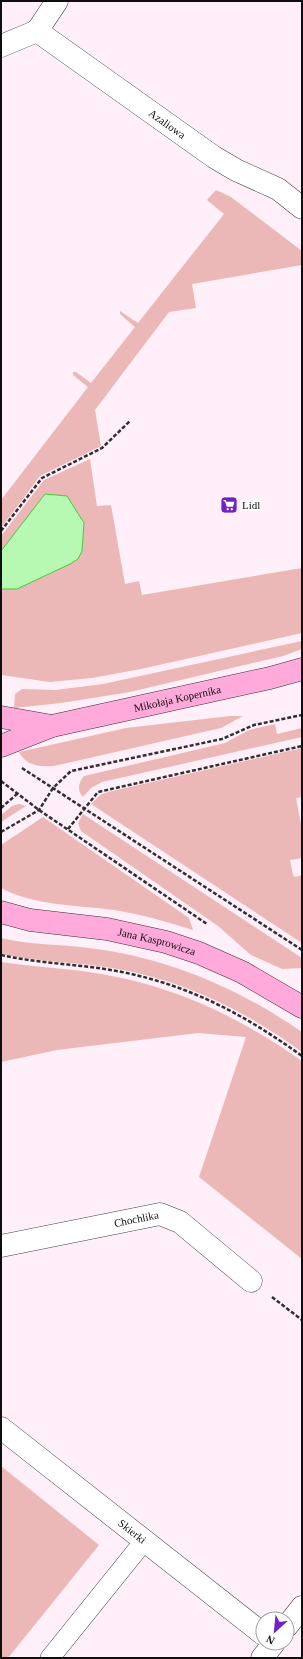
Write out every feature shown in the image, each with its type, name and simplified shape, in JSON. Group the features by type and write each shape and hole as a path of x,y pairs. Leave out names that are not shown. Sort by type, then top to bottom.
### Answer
{"street":[{"path":"1,46 37,31 57,1"},
{"name":"Azaliowa","path":"37,31 214,157 236,170 278,189 302,208"},
{"name":"Mikołaja Kopernika","path":"4,745 52,726 302,670"},
{"name":"Mikołaja Kopernika","path":"1,717 52,726"},
{"name":"Jana Kasprowicza","path":"1,912 30,920 107,929 166,942 199,953 242,972 302,1007"},
{"name":"Chochlika","path":"1,1246 160,1214 180,1222 251,1281"},
{"name":"Skierki","path":"1,1428 255,1628"},
{"path":"295,1616 302,1607"}],"lane":[{"path":"50,1658 145,1540"}],"path":[{"path":"1,531 42,478 102,448 130,421"},
{"path":"1,832 39,810 53,788 71,771 222,739 254,725 302,715"},
{"path":"4,745 9,760 302,950"},
{"path":"68,829 98,792 302,746"},
{"path":"1,781 39,810 208,924"},
{"path":"1,808 18,794"},
{"path":"1,955 121,972 183,988 262,1028 302,1056"},
{"path":"251,1281 302,1320"}],"shaded area":[{"path":"216,190 231,197 302,251 302,265 192,284 196,308 169,312 95,410 101,446 40,476 1,528 1,500 88,387 73,375 73,372 76,372 91,383 135,327 120,314 120,311 138,323 224,214 207,200"},
{"path":"90,459 97,506 111,505 125,584 139,581 142,595 302,568 302,633 141,669 92,678 50,682 1,675 1,536 44,480"},
{"path":"45,494 67,496 84,523 82,551 78,559 70,564 17,589 1,589 1,551"},
{"path":"302,641 302,649 283,656 130,692 61,703 14,708 15,694 22,689 55,690 103,684"},
{"path":"230,716 243,716 221,728 54,766 39,766 29,763 19,752 126,728"},
{"path":"275,724 277,734 302,728 302,737 102,782 91,788 83,797 79,790 80,781 84,776 225,743 249,730"},
{"path":"302,748 302,797 296,798 302,829 302,858 290,860 293,875 295,877 302,875 302,943 91,804 100,795 108,792"},
{"path":"19,804 26,806 1,822 1,815 12,806"},
{"path":"83,814 302,958 302,968 282,969 251,955 218,926 81,831 78,823"},
{"path":"43,817 189,918 193,930 154,918 114,910 42,902 14,894 1,888 1,845"},
{"path":"1,938 22,942 118,952 173,967 200,977 227,988 253,1002 302,1032 302,1052 281,1037 238,1011 192,990 168,981 118,969 30,959 1,954"},
{"path":"1,962 89,972 128,979 181,995 255,1031 302,1061 302,1259 199,1177 246,1037 198,1033 57,1050 1,1062"},
{"path":"1,1466 99,1545 8,1658 1,1658"}],"place":[{"name":"Lidl","path":"229,505"}]}
